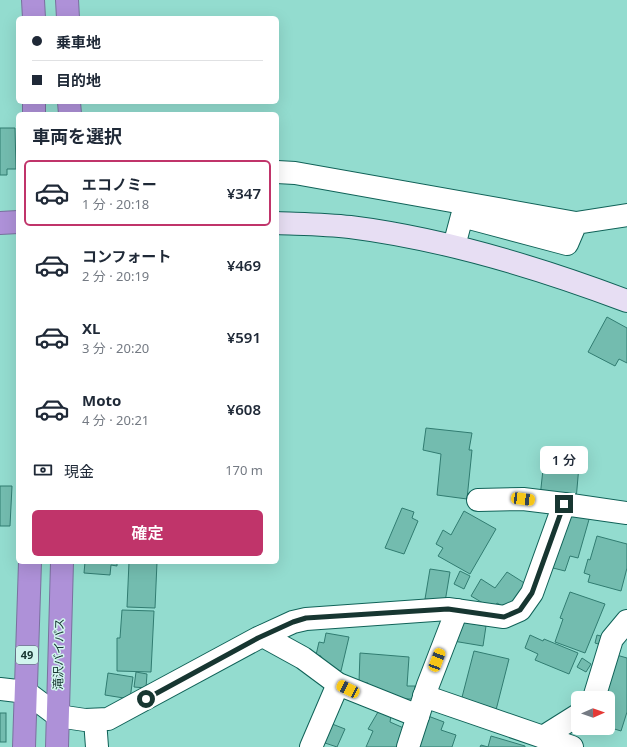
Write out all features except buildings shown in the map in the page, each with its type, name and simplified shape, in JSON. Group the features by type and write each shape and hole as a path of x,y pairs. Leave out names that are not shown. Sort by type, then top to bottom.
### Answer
{"highway":[{"path":"33,0 34,16"},
{"path":"67,0 68,16"},
{"path":"0,223 16,222"},
{"name":"49","path":"24,747 30,564"},
{"name":"滝沢バイパス","path":"57,747 62,564"}],"street":[{"path":"279,172 295,173 576,223 627,215"},
{"path":"454,246 462,216 567,244 576,223"},
{"path":"279,223 349,227 454,246 558,275 627,301"},
{"path":"478,500 523,499 627,513"},
{"path":"0,689 26,692 58,716 108,720 263,636 293,622 306,618 457,610 504,617 520,610 532,593 564,504"},
{"path":"408,747 421,706 457,610"},
{"path":"596,691 612,639 627,621"},
{"path":"263,636 303,658 338,684 543,737 572,747"},
{"path":"311,747 338,684"},
{"path":"543,737 571,719"},
{"path":"95,720 97,747"}],"route":[{"path":"146,699 258,638 293,622 306,618 448,609 465,610 504,617 520,610 532,593 564,504"}]}
